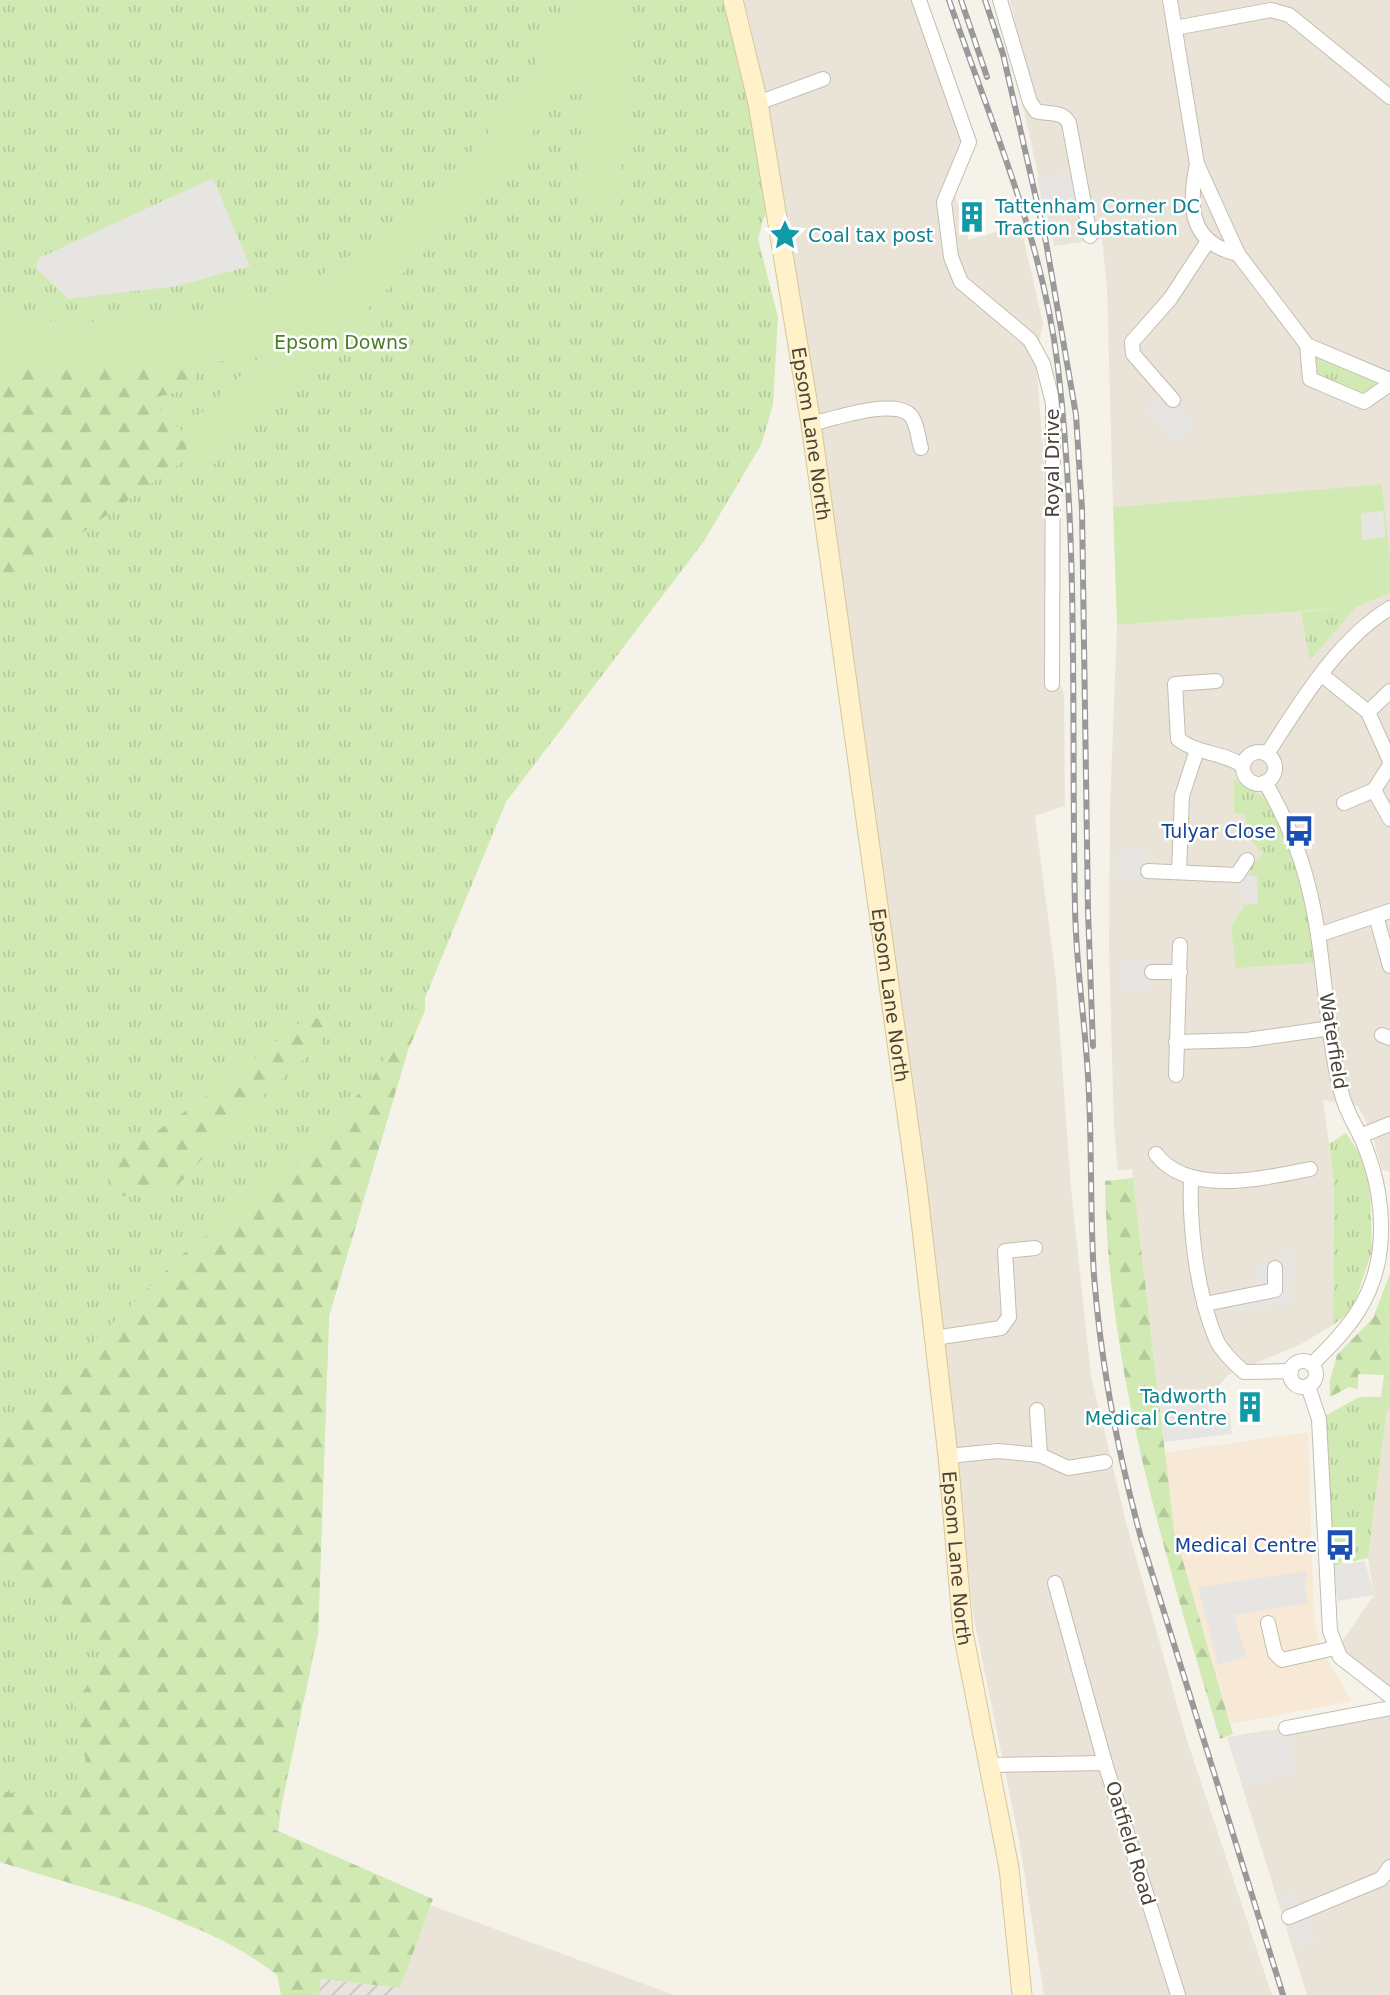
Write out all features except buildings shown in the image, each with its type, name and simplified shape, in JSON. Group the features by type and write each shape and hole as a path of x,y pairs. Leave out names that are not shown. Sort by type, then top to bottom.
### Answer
{"main road":[{"name":"Epsom Lane North","path":"733,0 758,103 811,424 905,1093 947,1456 963,1632 1009,1868 1022,1995"}],"street":[{"name":"Royal Drive","path":"919,0 969,142 944,202 951,257 961,282 1030,340 1043,364 1054,403 1052,684"},
{"path":"1000,0 1030,102 1036,111 1058,113 1069,123 1090,236"},
{"path":"1170,0 1197,164 1238,254 1307,345 1390,382 1364,402 1338,394 1310,379 1307,345"},
{"path":"1175,27 1271,10 1289,15 1390,97"},
{"path":"758,103 823,79"},
{"path":"1197,164 1190,195 1194,219 1208,241 1224,251 1238,254"},
{"path":"1173,400 1133,354 1132,342 1170,299 1208,241"},
{"path":"811,424 868,411 897,410 908,413 913,419 921,448"},
{"path":"1267,754 1347,643 1373,618 1390,608"},
{"path":"1322,675 1368,712 1390,763 1374,790 1344,803"},
{"path":"1216,681 1175,684 1178,739 1197,750 1229,756 1243,766 1248,779 1254,783 1265,782 1272,777 1275,766 1267,754"},
{"path":"1368,712 1390,691"},
{"path":"1179,872 1182,796 1197,750"},
{"path":"1243,766 1251,754 1267,754"},
{"name":"Waterfield","path":"1265,782 1292,832 1308,885 1343,1099 1360,1136 1379,1190 1380,1250 1372,1285 1356,1318 1312,1364"},
{"path":"1374,790 1390,819"},
{"path":"1148,871 1237,875 1247,860"},
{"path":"1318,934 1383,913 1390,966"},
{"path":"1176,1075 1180,945"},
{"path":"1152,972 1180,972"},
{"path":"1176,1042 1247,1040 1331,1028"},
{"path":"1360,1136 1390,1124"},
{"path":"1156,1154 1164,1165 1191,1179 1252,1181 1310,1169"},
{"path":"1191,1179 1190,1212 1205,1304 1217,1342 1244,1372 1291,1371 1300,1362 1312,1364 1316,1376 1308,1386"},
{"path":"934,1338 1001,1328 1009,1317 1004,1251 1035,1248"},
{"path":"1205,1304 1275,1290 1275,1268"},
{"path":"1291,1371 1296,1385 1308,1386"},
{"path":"1308,1386 1319,1419 1327,1610 1335,1648 1349,1666 1387,1688"},
{"path":"1037,1410 1040,1455"},
{"path":"947,1456 998,1451 1040,1455 1068,1468 1105,1462"},
{"path":"1055,1583 1105,1763"},
{"path":"1268,1623 1275,1653 1282,1660 1335,1648"},
{"path":"1286,1728 1390,1708"},
{"name":"Oatfield Road","path":"989,1765 1105,1763 1178,1995"},
{"path":"1289,1917 1381,1879 1390,1867"}],"shaded area":[{"path":"744,0 917,0 921,23 962,145 953,189 969,240 1020,224 1043,323 1036,360 1043,448 1047,646 1064,694 1065,806 1035,816 1056,980 1071,1188 1091,1376 1127,1526 1187,1740 1272,1995 1044,1995 1019,1840 973,1614 930,1217 851,653 781,180 760,67"},
{"path":"1010,0 1390,0 1390,556 1382,484 1113,507 1107,287 1102,239 1054,246 1022,102 1027,72"},
{"path":"1069,170 1076,199 1043,207 1037,178"},
{"path":"213,178 250,266 177,286 68,299 36,268 39,258"},
{"path":"1165,390 1195,421 1175,444 1143,413"},
{"path":"1383,511 1386,537 1362,540 1361,513"},
{"path":"1390,593 1390,1172 1382,1170 1372,1134 1358,1106 1323,1100 1334,1182 1333,1325 1301,1344 1228,1375 1210,1396 1160,1407 1132,1169 1118,1170 1114,1127 1109,950 1110,807 1117,625 1356,607"},
{"path":"1117,850 1147,850 1148,880 1117,881"},
{"path":"1237,875 1257,876 1258,904 1245,905 1231,880"},
{"path":"1152,960 1152,989 1120,989 1120,961"},
{"path":"1291,1249 1296,1277 1292,1278 1292,1304 1227,1313 1226,1300 1258,1293 1256,1264 1279,1260 1279,1250"},
{"name":"Tadworth Medical Centre","path":"1208,1401 1209,1412 1230,1413 1232,1434 1164,1442 1160,1407"},
{"path":"1387,1409 1390,1410 1390,1686 1339,1646 1374,1595 1368,1558"},
{"path":"1308,1432 1314,1619 1318,1640 1352,1701 1231,1724 1174,1530 1164,1453"},
{"path":"1365,1561 1374,1595 1338,1601 1333,1566"},
{"path":"1307,1571 1305,1587 1308,1603 1234,1615 1246,1656 1218,1665 1198,1587"},
{"path":"1390,1711 1390,1995 1307,1995 1227,1737"},
{"path":"1289,1730 1296,1774 1244,1785 1227,1737"},
{"path":"1294,1891 1305,1909 1316,1944 1299,1949 1281,1894"},
{"path":"430,1905 674,1995 397,1995"},
{"path":"321,1979 400,1988 397,1995 319,1995"}],"green space":[{"name":"Epsom Downs","path":"0,0 723,0 738,49 766,210 758,239 778,317 773,405 761,445 704,541 506,802 425,998 425,1010 408,1050 329,1316 318,1634 281,1808 273,1880 245,1950 142,1905 0,1862"},
{"name":"Epsom Downs","path":"566,0 631,0 619,212 576,216 583,93 559,97 499,176 215,464 195,452 182,431 261,356 164,366 0,365 0,313 68,324 211,311 317,278 407,216 485,138 560,26"},
{"path":"1307,345 1390,380 1364,402 1310,379"},
{"path":"0,363 137,367 197,364 194,388 149,399 182,431 189,457 0,591"},
{"path":"1382,484 1390,556 1390,593 1356,607 1117,625 1113,507"},
{"path":"1356,607 1310,660 1301,612"},
{"path":"1234,779 1279,807 1292,833 1322,962 1236,968 1231,926 1245,905 1258,903 1257,876 1249,876 1250,867 1263,854 1248,837 1246,815 1234,813"},
{"path":"414,1009 425,1010 408,1050 329,1316 318,1634 271,1828 433,1899 400,1988 321,1979 319,1995 281,1995 277,1975 214,1936 108,1894 0,1862 0,1790 52,1804 87,1770 75,1702 109,1657 59,1601 0,1555 0,1439 17,1417 183,1254 300,1161 374,1076"},
{"path":"307,1017 323,1020 323,1043 261,1097 171,1192 110,1197 111,1164 226,1082"},
{"path":"1346,1133 1362,1157 1370,1183 1372,1251 1352,1311 1333,1325 1334,1182 1329,1144"},
{"path":"1133,1178 1174,1530 1233,1734 1220,1739 1160,1533 1128,1394 1116,1323 1108,1252 1105,1181"},
{"path":"1390,1273 1390,1410 1372,1407 1359,1397 1381,1397 1384,1375 1358,1374 1358,1389 1349,1387 1330,1397 1330,1380 1337,1355 1373,1318"},
{"path":"1359,1397 1372,1407 1387,1409 1368,1558 1333,1566 1319,1419"}],"railway":[{"path":"949,0 1028,227 1051,320 1058,368 1065,435 1072,570 1076,932 1088,1072 1094,1276 1106,1376 1125,1474 1141,1538 1283,1995"},
{"path":"961,0 987,77"},
{"path":"985,0 1003,54 1046,242 1076,415 1082,509 1088,911 1093,1046"}],"place":[{"name":"Tattenham Corner DC Traction Substation","path":"972,217"},
{"name":"Coal tax post","path":"785,235"},
{"name":"Tulyar Close","path":"1299,831"},
{"name":"Tadworth Medical Centre","path":"1250,1407"},
{"name":"Medical Centre","path":"1340,1545"}]}
